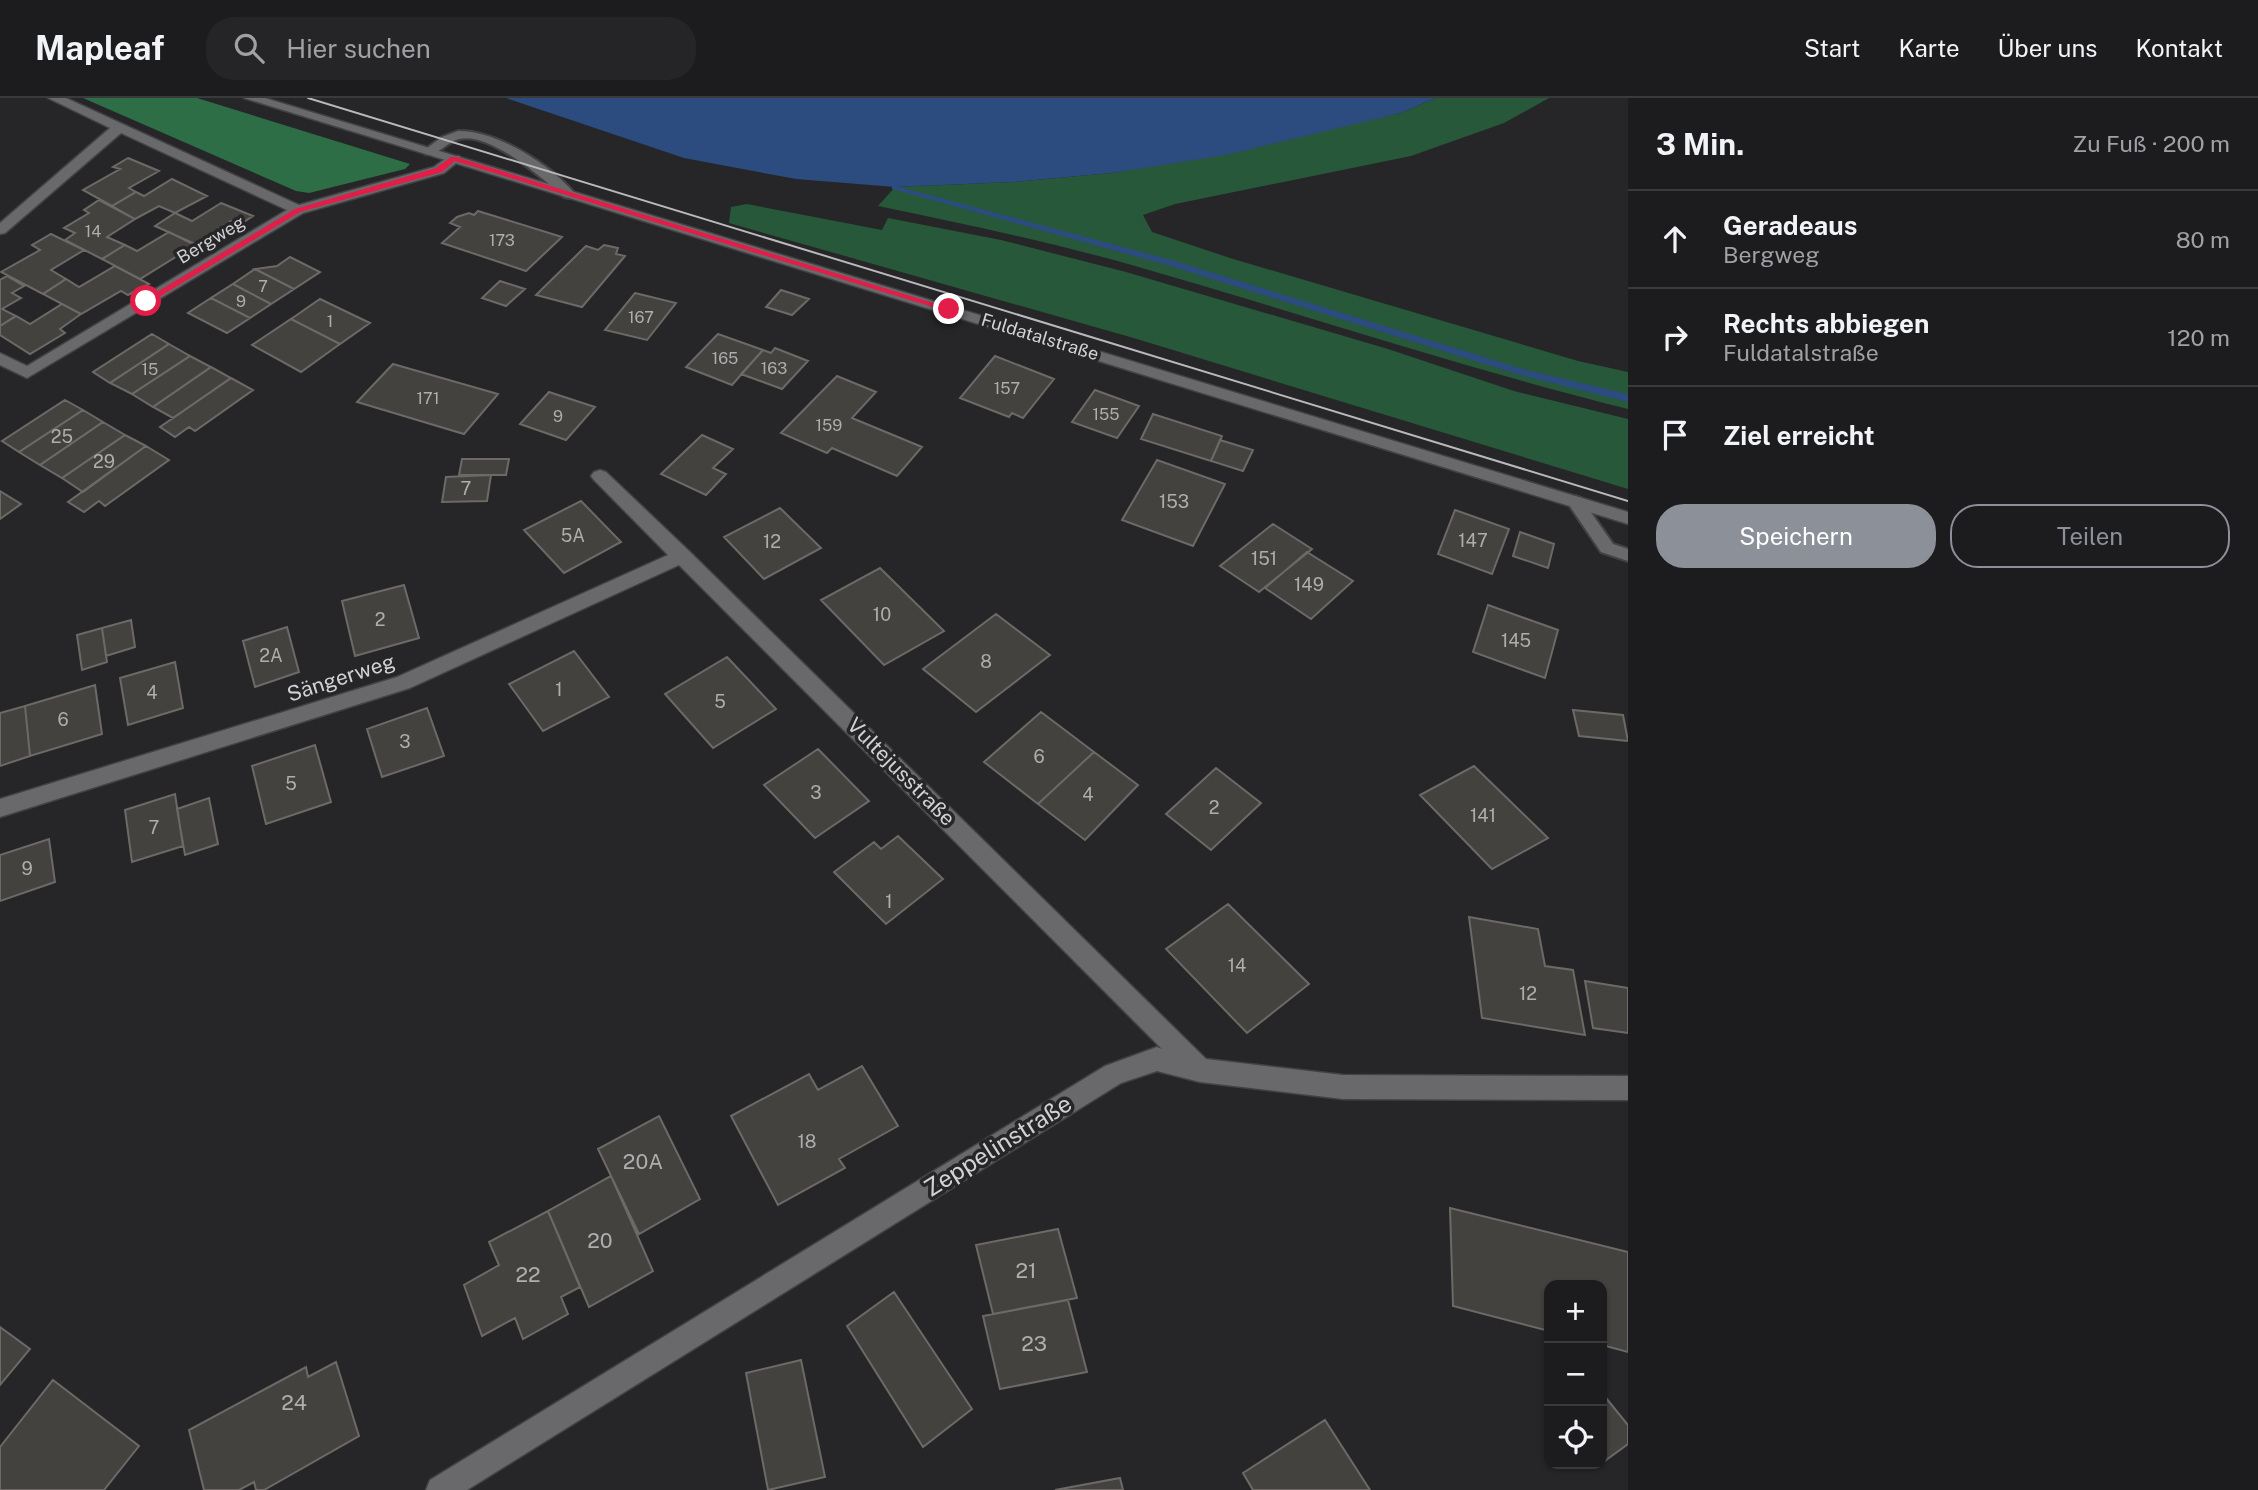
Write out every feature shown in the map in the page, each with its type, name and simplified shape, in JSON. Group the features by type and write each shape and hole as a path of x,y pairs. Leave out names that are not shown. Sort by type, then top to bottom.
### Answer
{"street":[{"name":"Bergweg","path":"55,98 298,211"},
{"name":"Fuldatalstraße","path":"251,98 1628,518"},
{"path":"0,230 120,127"},
{"name":"Bergweg","path":"0,358 27,373 298,211 439,170 454,159"},
{"name":"Vultejusstraße","path":"600,476 1200,1070"},
{"name":"Sängerweg","path":"0,808 403,683 683,556"},
{"name":"Zeppelinstraße","path":"440,1490 1114,1074 1157,1059 1200,1070 1343,1087 1628,1088"}],"lane":[{"path":"429,152 460,135 476,134 524,158 569,194"},
{"path":"1575,502 1607,548 1628,555"}],"green space":[{"path":"83,98 197,98 410,164 405,169 309,193 296,191"},
{"path":"1436,98 1549,98 1504,123 1411,156 1175,204 1143,215 1152,232 1230,258 1578,361 1628,372 1628,409 1504,376 1103,257 878,206 895,187 1013,182 1112,173 1401,113"},
{"path":"747,204 882,230 888,218 1001,240 1126,272 1388,349 1514,391 1628,419 1628,489 1137,339 729,223 731,207"}],"water":[{"path":"506,98 1436,98 1401,113 1226,155 1112,173 1013,182 895,187 796,179 684,158"}],"building":[{"path":"128,158 159,171 129,188 136,192 112,206 83,190 120,169 113,167"},
{"path":"172,179 207,196 175,213 159,206 135,219 112,206 136,192 144,196"},
{"path":"99,200 135,219 107,237 125,245 102,259 65,240 75,233 64,228 89,213 84,210"},
{"path":"221,203 253,216 239,225 231,221 195,244 155,226 175,213 192,221"},
{"path":"478,211 562,237 526,271 442,243 460,227 450,223 457,217 469,213 474,215"},
{"path":"169,232 203,249 187,259 179,255 140,279 102,259 125,245 137,251"},
{"path":"51,234 84,250 51,270 66,279 43,294 1,272 40,250 32,245"},
{"path":"604,245 618,248 616,254 625,256 582,307 536,295 586,246 598,250"},
{"path":"290,257 320,272 294,289 255,269 277,266"},
{"path":"115,266 149,284 128,295 121,291 81,314 43,294 66,279 79,287"},
{"path":"255,269 294,289 271,304 233,284"},
{"path":"7,276 24,286 12,293 21,298 2,309 16,316 0,326 0,280"},
{"path":"500,281 525,289 506,306 482,298"},
{"path":"233,284 271,304 250,318 211,298"},
{"path":"781,290 809,299 792,315 766,307"},
{"path":"635,293 676,303 647,340 605,330"},
{"path":"211,298 250,318 227,333 188,313"},
{"path":"320,299 370,323 340,344 291,319"},
{"path":"62,304 81,314 60,329 65,333 30,354 0,335 0,326 16,316 30,324"},
{"path":"291,319 340,344 301,372 252,345"},
{"path":"152,334 169,344 110,383 93,372"},
{"path":"718,334 763,350 732,385 686,367"},
{"path":"169,344 190,356 132,394 110,383"},
{"path":"775,348 808,361 782,389 741,374 763,350 771,353"},
{"path":"190,356 211,367 153,407 132,394"},
{"path":"995,356 1054,379 1023,418 1012,413 1009,417 960,398"},
{"path":"393,364 498,394 464,434 357,402"},
{"path":"211,367 231,378 173,418 153,407"},
{"path":"837,376 876,392 852,418 922,447 897,476 832,448 827,453 781,433"},
{"path":"231,378 253,390 195,431 189,427 175,437 160,427"},
{"path":"1095,390 1139,406 1117,438 1072,422"},
{"path":"549,392 595,407 566,440 520,424"},
{"path":"65,400 83,410 19,452 2,441"},
{"path":"83,410 103,422 40,465 19,452"},
{"path":"1153,414 1222,436 1211,461 1141,439"},
{"path":"103,422 125,435 62,478 40,465"},
{"path":"125,435 146,446 83,492 62,478"},
{"path":"702,435 733,449 713,468 726,474 706,495 661,474"},
{"path":"1220,440 1253,450 1243,471 1211,461"},
{"path":"146,446 169,460 105,506 99,501 84,512 68,502"},
{"path":"462,459 509,459 506,475 459,475"},
{"path":"1157,460 1225,484 1193,546 1122,520"},
{"path":"491,475 487,501 442,502 446,477"},
{"path":"0,491 21,504 0,519"},
{"path":"581,501 621,542 564,573 524,530"},
{"path":"780,508 821,548 764,579 724,537"},
{"path":"1455,510 1509,529 1492,574 1438,554"},
{"path":"1273,524 1312,549 1259,592 1220,566"},
{"path":"1520,532 1554,544 1548,568 1513,556"},
{"path":"1307,552 1353,581 1311,619 1265,588"},
{"path":"880,568 944,631 884,665 821,600"},
{"path":"404,585 419,638 355,656 342,601"},
{"path":"1488,605 1558,630 1545,678 1473,652"},
{"path":"996,614 1050,655 976,712 923,669"},
{"path":"131,620 135,647 106,656 102,628"},
{"path":"287,627 299,672 255,687 243,641"},
{"path":"102,628 107,662 82,670 77,635"},
{"path":"574,651 609,697 543,731 509,684"},
{"path":"727,657 776,709 713,748 665,694"},
{"path":"175,662 183,708 128,725 120,678"},
{"path":"95,685 102,734 30,756 25,706"},
{"path":"25,706 30,756 0,766 0,713"},
{"path":"427,708 444,756 382,777 367,729"},
{"path":"1573,710 1623,715 1628,741 1579,736"},
{"path":"1041,712 1094,752 1038,804 984,762"},
{"path":"315,745 331,802 266,824 252,766"},
{"path":"818,749 869,801 815,838 764,785"},
{"path":"1094,752 1138,785 1085,840 1038,804"},
{"path":"1474,766 1548,838 1492,869 1420,795"},
{"path":"1216,768 1261,803 1211,850 1166,814"},
{"path":"175,794 183,846 132,862 125,810"},
{"path":"209,798 218,844 185,855 177,809"},
{"path":"898,836 943,879 886,924 834,872 874,842 881,849"},
{"path":"49,839 55,882 0,901 0,855"},
{"path":"1228,904 1309,984 1247,1033 1166,949"},
{"path":"1469,917 1538,929 1545,966 1573,970 1585,1035 1482,1018"},
{"path":"1585,981 1628,988 1628,1033 1593,1028"},
{"path":"862,1066 898,1126 839,1159 845,1168 778,1205 731,1116 809,1074 818,1090"},
{"path":"659,1116 700,1199 639,1234 598,1149"},
{"path":"611,1176 653,1271 589,1307 548,1211"},
{"path":"1450,1208 1628,1252 1628,1352 1607,1346 1607,1280 1544,1280 1544,1330 1453,1306"},
{"path":"548,1211 580,1287 561,1297 568,1314 523,1339 515,1318 482,1336 464,1285 499,1265 489,1242"},
{"path":"1058,1229 1077,1298 993,1314 976,1245"},
{"path":"894,1292 972,1409 923,1447 847,1326"},
{"path":"1068,1300 1087,1372 1000,1389 983,1316"},
{"path":"0,1327 30,1349 0,1385"},
{"path":"801,1360 825,1477 768,1490 746,1373"},
{"path":"336,1362 359,1436 264,1490 256,1490 254,1482 239,1490 204,1490 189,1430 306,1367 308,1377"},
{"path":"53,1380 139,1446 104,1490 0,1490 0,1447"},
{"path":"1607,1399 1628,1425 1628,1444 1607,1459"},
{"path":"1325,1420 1370,1490 1253,1490 1243,1473"},
{"path":"1120,1478 1123,1490 1055,1490"}],"waterway":[{"path":"895,187 1171,263 1521,372 1628,398"}],"tram line":[{"path":"308,98 1628,501"}],"route":[{"path":"146,301 298,211 439,170 454,159 949,309"}]}
